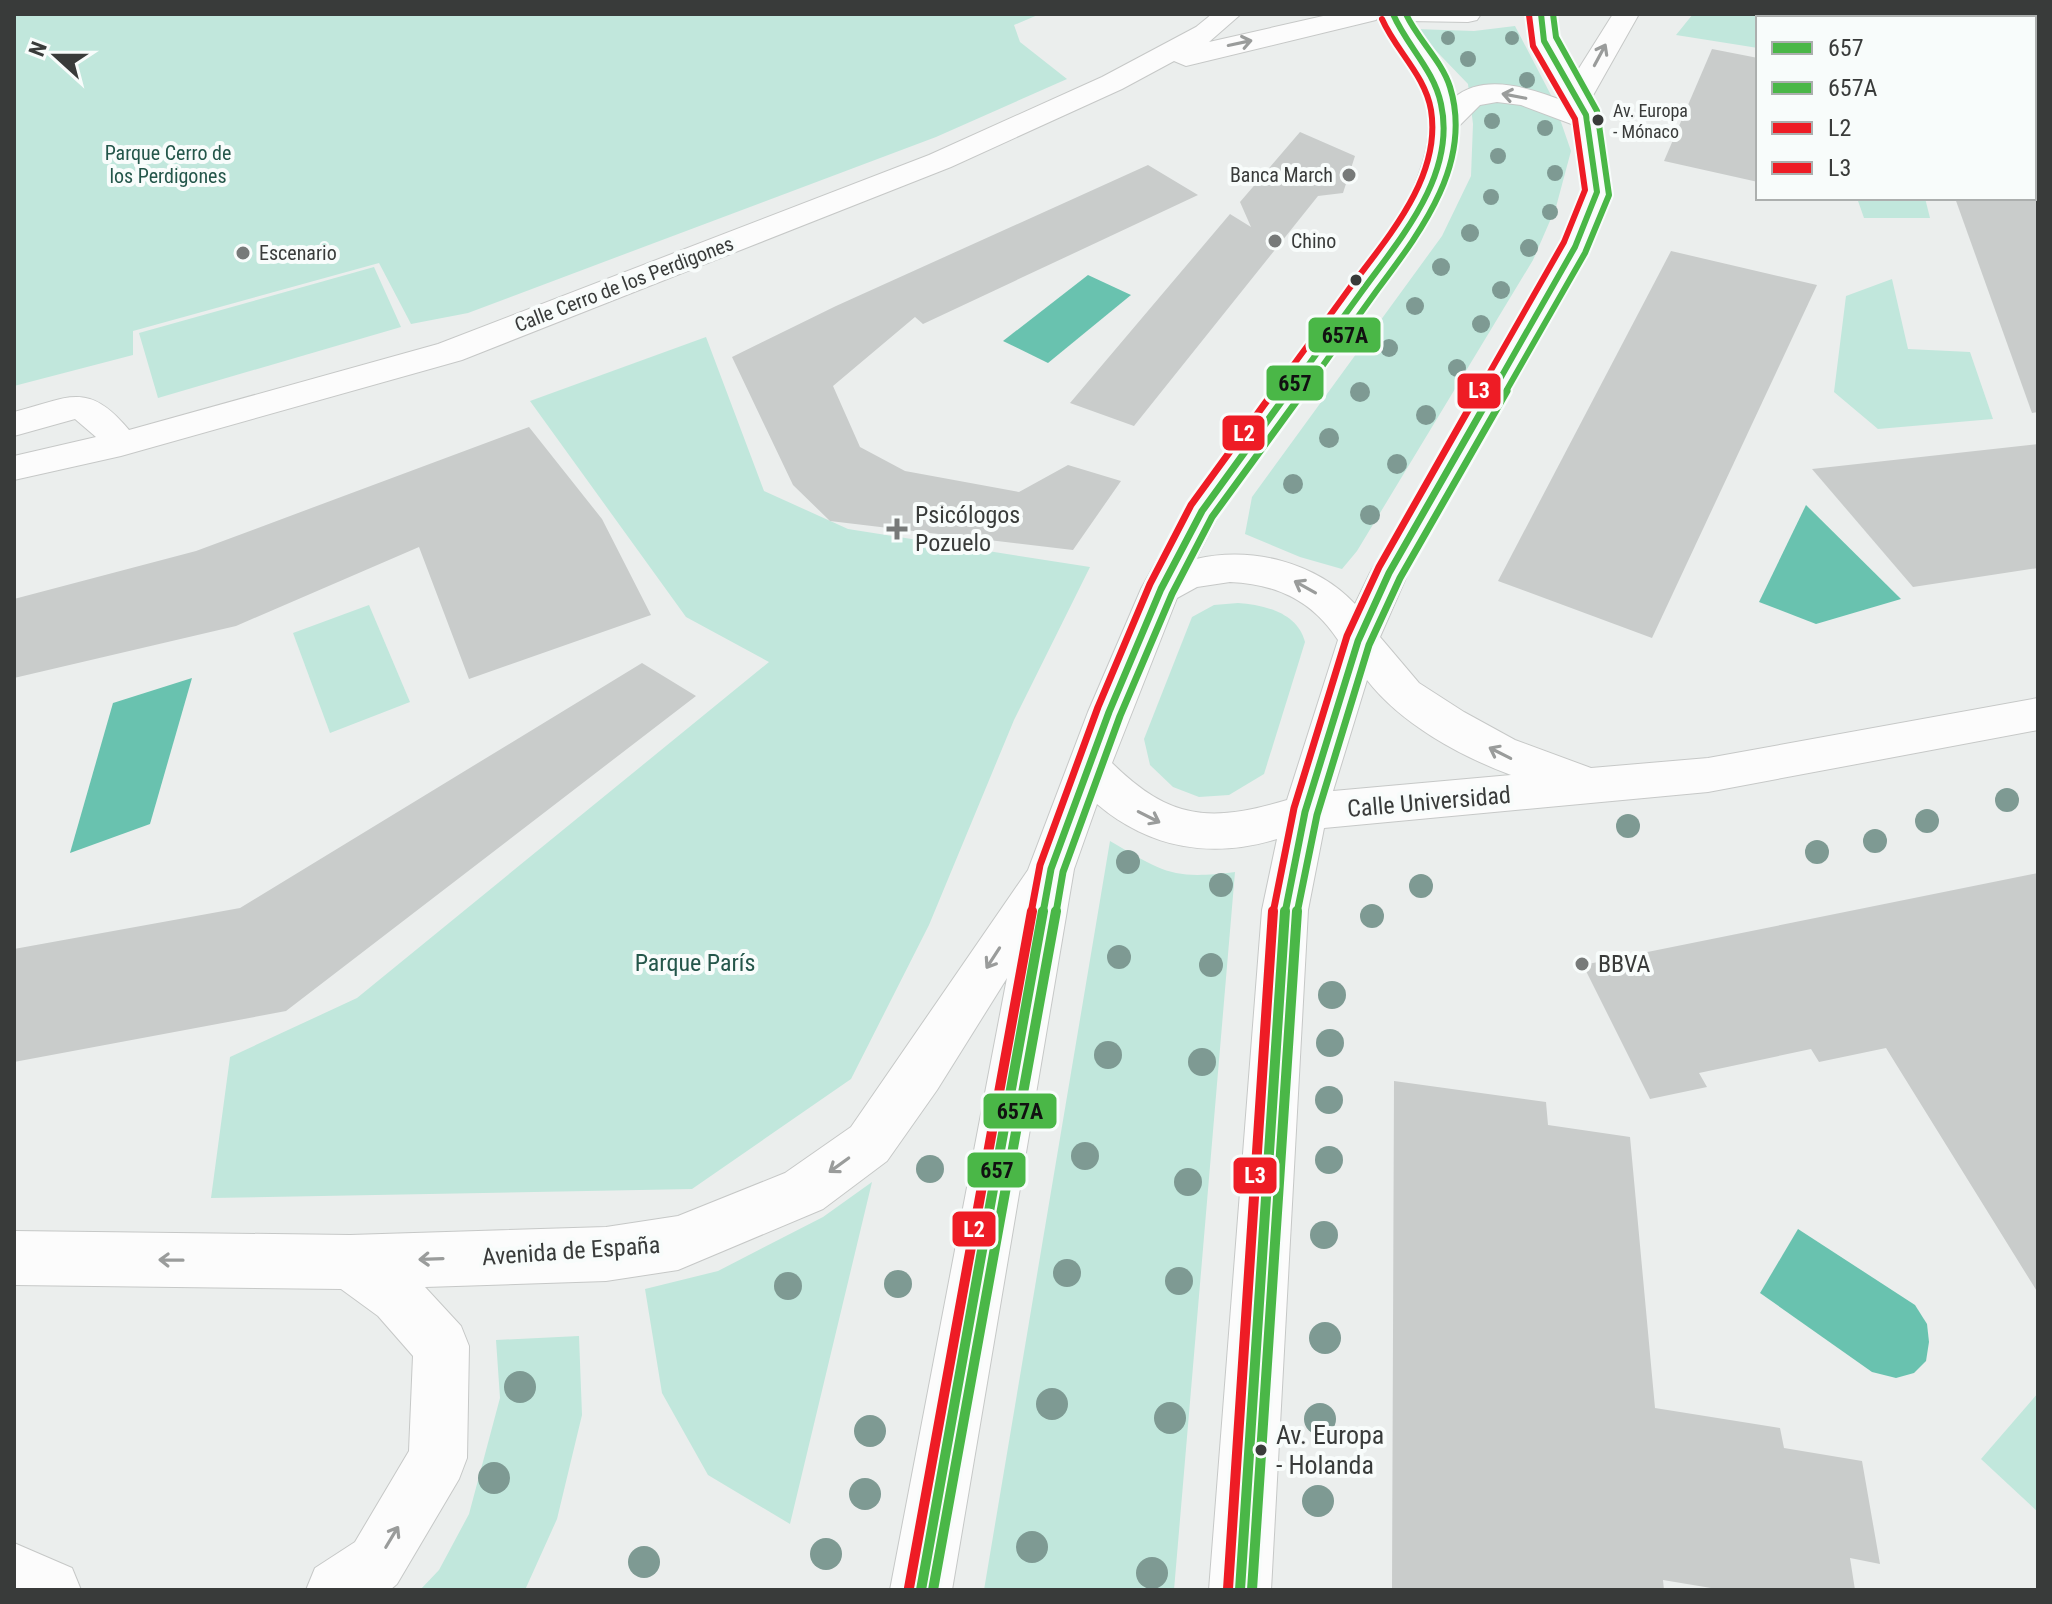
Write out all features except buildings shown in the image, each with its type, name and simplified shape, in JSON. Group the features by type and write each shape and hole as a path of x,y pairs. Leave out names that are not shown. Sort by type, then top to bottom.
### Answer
{"street":[{"name":"Calle Cerro de los Perdigones","path":"14,468 121,444 450,352 940,161 1148,65 1206,33 1228,14"},
{"name":"Calle Cerro de los Perdigones","path":"1112,83 1222,47 1367,14"},
{"path":"921,1590 1051,869 1161,589 1202,511 1415,218 1434,180 1447,122 1429,70 1407,43 1393,14"},
{"path":"1414,14 1468,14"},
{"path":"1240,1590 1285,910 1305,812 1358,641 1389,573 1575,247 1597,192 1582,109 1544,41 1541,14"},
{"path":"1582,109 1610,37 1626,14"},
{"path":"1148,65 1163,27"},
{"path":"1447,122 1472,98 1498,93 1582,109"},
{"path":"14,424 81,406 104,423 121,444"},
{"name":"Calle Universidad","path":"1161,589 1187,575 1217,569 1265,571 1294,580 1318,594 1343,616 1358,641 1401,692 1467,737 1520,763 1600,786"},
{"name":"Calle Universidad","path":"1089,768 1107,788 1149,819 1179,829 1223,834 1258,828 1305,812 1723,773 2038,714"},
{"name":"Avenida de España","path":"14,1258 350,1262 606,1254 678,1243 804,1191 869,1144 919,1074 1051,869"},
{"path":"337,1590 376,1563 438,1458 441,1346 397,1297 350,1262"},
{"path":"14,1574 50,1590"}],"green space":[{"name":"Parque Cerro de los Perdigones","path":"14,14 1040,14 1014,25 1020,42 1067,79 936,137 468,313 411,324 379,263 133,331 133,355 14,386"},
{"path":"1693,14 1781,16 1756,16 1756,48 1676,35"},
{"path":"1515,26 1553,99 1571,151 1556,207 1533,260 1357,551 1342,569 1300,557 1245,534 1252,497 1442,236 1471,176 1473,124 1468,84 1415,29 1474,31"},
{"path":"1858,200 1926,200 1930,218 1864,218"},
{"path":"374,267 401,327 158,398 139,333"},
{"path":"1892,279 1908,349 1970,352 1993,419 1878,429 1834,392 1846,296"},
{"name":"Parque París","path":"706,337 764,491 848,529 1090,567 1014,720 929,925 851,1079 692,1189 211,1198 230,1057 357,998 769,662 686,617 530,401"},
{"path":"1238,603 1269,608 1287,617 1301,632 1305,642 1264,774 1229,795 1199,797 1173,787 1150,765 1144,739 1192,617 1214,605"},
{"path":"369,605 410,702 330,733 293,633"},
{"path":"1110,841 1169,871 1196,875 1235,872 1174,1590 984,1590"},
{"path":"872,1182 790,1524 708,1475 662,1393 645,1289 718,1271 823,1217"},
{"path":"579,1336 582,1415 557,1519 525,1590 420,1590 439,1570 469,1514 500,1398 496,1340"},
{"path":"2038,1393 2038,1512 1981,1459"}],"shaded area":[{"path":"1088,275 1131,295 1048,363 1003,341"},
{"path":"1806,505 1901,599 1816,624 1759,602"},
{"path":"192,678 150,824 70,853 113,703"},
{"path":"1798,1229 1915,1305 1927,1324 1929,1342 1926,1361 1914,1373 1896,1378 1872,1372 1760,1293"}],"transit line":[{"name":"657","path":"921,1590 1051,869 1109,712 1161,589 1202,511 1415,218 1437,164 1443,127 1438,90 1427,68 1405,39 1393,14"},
{"name":"657A","path":"933,1590 1063,872 1120,716 1172,594 1212,517 1425,225 1450,166 1457,128 1450,87 1439,64 1416,36 1406,14"},
{"name":"657","path":"1240,1590 1285,910 1305,812 1358,641 1389,573 1575,247 1597,192 1586,115 1544,41 1541,14"},
{"name":"657A","path":"1252,1590 1297,912 1317,815 1369,645 1400,578 1585,253 1609,195 1597,111 1556,37 1553,14"},
{"name":"L3","path":"1228,1589 1273,909 1294,808 1347,636 1379,567 1564,242 1585,190 1575,119 1533,46 1529,15"},
{"name":"L2","path":"909,1588 1040,865 1098,707 1150,584 1191,505 1405,212 1426,162 1432,128 1426,93 1418,76 1396,48 1382,19"}],"place":[{"name":"Av. Europa - Mónaco","path":"1598,120"},
{"name":"Banca March","path":"1349,175"},
{"name":"Chino","path":"1275,241"},
{"name":"Escenario","path":"243,253"},
{"name":"Psicólogos Pozuelo","path":"897,529"},
{"name":"BBVA","path":"1582,964"},
{"name":"Av. Europa - Holanda","path":"1261,1450"}]}
